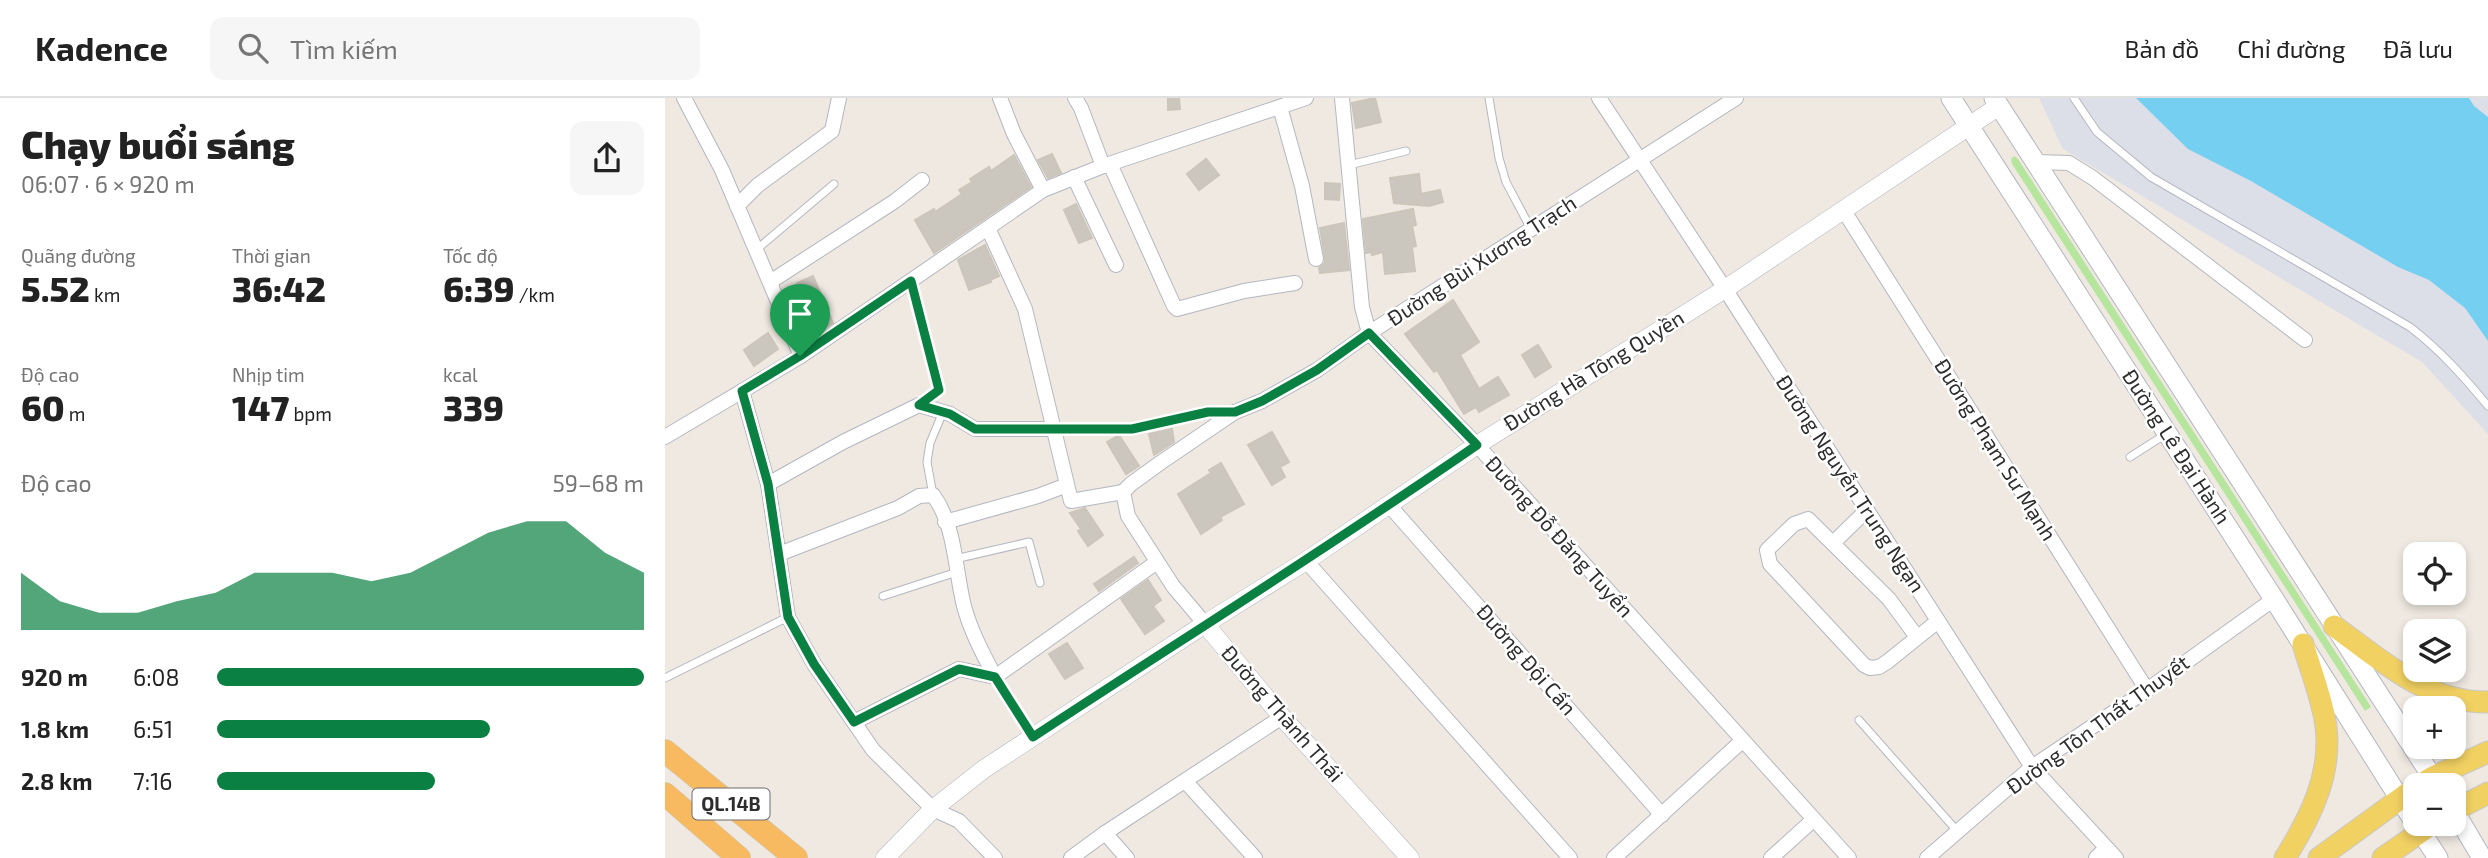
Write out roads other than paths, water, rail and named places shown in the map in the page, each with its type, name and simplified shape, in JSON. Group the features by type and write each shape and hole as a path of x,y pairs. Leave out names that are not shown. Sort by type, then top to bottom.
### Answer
{"highway":[{"name":"QL.14B","path":"665,751 796,858"},
{"name":"QL.14B","path":"665,794 739,858"}],"main road":[{"name":"Đường Lê Đại Hành","path":"1951,98 2303,645 2409,773"},
{"name":"Đường Lê Đại Hành","path":"1997,102 2334,626 2413,773"},
{"path":"2334,626 2412,683 2446,696 2488,702"},
{"path":"2285,858 2304,827 2325,777 2326,727 2303,645"},
{"path":"2448,773 2488,752"},
{"path":"2466,804 2488,793"},
{"path":"2319,858 2403,800"},
{"path":"2466,831 2482,858"},
{"path":"2383,858 2409,836"},
{"path":"2426,836 2438,858"}],"street":[{"path":"684,98 722,170 800,356"},
{"path":"737,206 766,179 832,131 839,98"},
{"path":"1000,98 1014,134 1043,190"},
{"path":"665,437 800,356 1043,190 1274,105 1306,98"},
{"path":"1342,98 1362,307 1369,333"},
{"name":"Đường Nguyễn Trung Ngạn","path":"1599,98 2032,767 2106,855"},
{"name":"Đường Bùi Xương Trạch","path":"1123,492 1235,412 1262,401 1317,370 1369,333 1737,98"},
{"name":"Đường Hà Tông Quyền","path":"885,858 933,809 983,769 1306,561 1477,445 1844,211 1969,126 1997,102"},
{"path":"1078,103 1177,309 1244,291 1295,283"},
{"path":"1274,105 1302,186 1316,259"},
{"path":"2035,162 2069,163 2093,178 2305,340"},
{"path":"1074,177 1116,265"},
{"path":"769,282 895,201 922,180"},
{"name":"Đường Phạm Sư Mạnh","path":"1844,211 2147,690"},
{"path":"988,228 1025,309 1071,500 1123,492"},
{"name":"Đường Đỗ Đăng Tuyển","path":"1369,333 1477,445 1849,858"},
{"path":"742,391 768,484 788,617 814,664 873,750 933,809 959,821 995,858"},
{"path":"768,484 843,442 919,405 943,412 975,429 1055,429"},
{"path":"945,522 1038,496 1067,485"},
{"name":"Đường Thành Thái","path":"1123,492 1128,516 1173,586 1282,717 1409,858"},
{"path":"779,554 898,508 919,496 933,495 945,522 973,635 995,677"},
{"name":"Đường Đội Cấn","path":"1389,505 1662,815"},
{"path":"1833,543 1867,510"},
{"path":"1917,637 1889,599 1814,522 1803,520 1767,550 1770,564 1864,665 1870,668 1879,667 1938,621"},
{"path":"1306,561 1570,858"},
{"path":"854,722 959,669 995,677 1157,562"},
{"name":"Đường Tôn Thất Thuyết","path":"1927,858 2032,767 2147,690 2274,599"},
{"path":"1071,858 1282,717"},
{"path":"1614,858 1742,741"},
{"path":"1185,781 1255,858"},
{"path":"1771,858 1813,820"},
{"path":"1105,833 1127,858"}],"lane":[{"path":"1489,98 1499,158 1506,182 1531,229"},
{"path":"2074,98 2097,132 2151,177 2410,327 2433,344 2456,367 2488,406"},
{"path":"1349,165 1405,152"},
{"path":"756,250 834,184"},
{"path":"911,281 939,390 919,405"},
{"path":"933,495 927,462 930,443 943,412"},
{"path":"2130,457 2167,433"},
{"path":"883,596 956,566 1029,542 1040,583"},
{"path":"665,678 788,617"},
{"path":"995,677 1033,737"},
{"path":"1859,720 1958,832"}],"water":[{"path":"2136,98 2469,98 2474,106 2488,117 2488,341 2465,308 2429,280 2398,267 2251,181 2188,149"}]}
